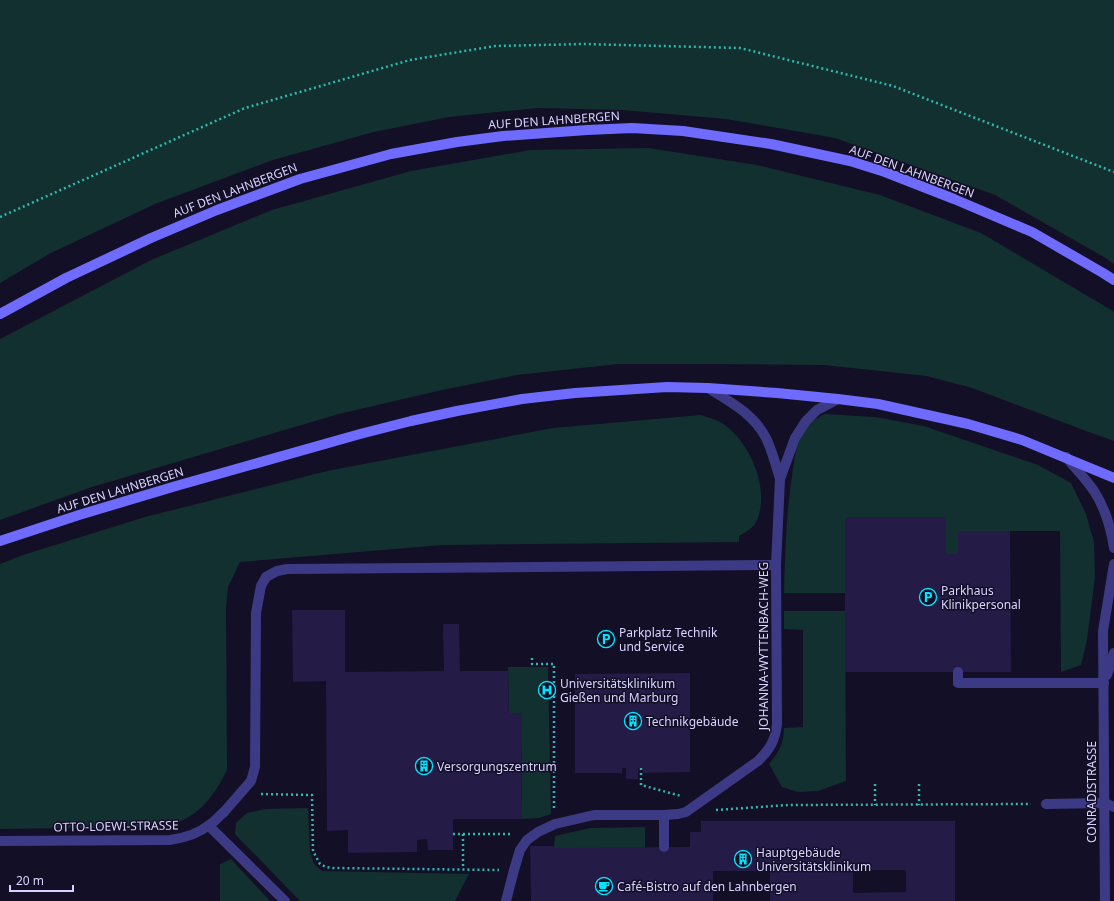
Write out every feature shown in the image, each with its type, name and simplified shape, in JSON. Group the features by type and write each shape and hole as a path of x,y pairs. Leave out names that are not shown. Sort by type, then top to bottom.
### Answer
{"main road":[{"name":"AUF DEN LAHNBERGEN","path":"0,314 66,278 151,238 216,210 300,179 391,154 457,142 525,134 625,128 683,131 728,137 823,155 885,172 1032,232 1114,280"},
{"name":"AUF DEN LAHNBERGEN","path":"0,541 79,515 176,486 360,434 457,411 522,399 667,387 708,388 777,393 878,404 968,424 1022,440 1114,478"}],"street":[{"name":"JOHANNA-WYTTENBACH-WEG","path":"708,388 736,406 755,421 766,438 780,479"},
{"name":"JOHANNA-WYTTENBACH-WEG","path":"506,901 520,850 527,840 538,832 555,824 594,815 664,815 686,812 766,754 776,734 777,724 776,565 780,479 795,438 806,421 817,410 838,399"},
{"path":"1066,457 1093,490 1101,504 1108,522 1114,548"},
{"name":"CONRADISTRASSE","path":"1105,901 1109,805 1104,682 1104,631 1114,564"},
{"name":"OTTO-LOEWI-STRASSE","path":"0,841 180,839 209,826 224,812 251,781 255,767 256,613 261,586 266,577 277,571 287,569 776,565"},
{"name":"CONRADISTRASSE","path":"1104,682 1114,654"},
{"path":"958,672 958,683 1104,682"},
{"path":"1046,804 1109,805"},
{"path":"664,815 664,847"},
{"path":"209,826 285,901"}],"path":[{"path":"0,217 245,108 410,60 495,46 584,44 740,48 893,86 1114,172"},
{"path":"532,658 532,664 554,664 555,824"},
{"path":"640,768 640,784 686,798"},
{"path":"876,784 876,805"},
{"path":"919,784 919,804"},
{"path":"241,793 312,795 313,851 320,864 326,867 514,870"},
{"path":"712,811 788,805 1046,804"},
{"path":"453,834 511,834"},
{"path":"463,834 463,869"}],"green space":[{"path":"0,0 1114,0 1114,264 995,195 835,138 726,119 622,110 538,108 449,117 374,132 273,160 155,204 51,253 0,283"},
{"path":"648,148 757,165 880,195 981,233 1113,311 1114,441 972,388 927,376 824,365 618,364 517,375 442,390 339,414 92,487 0,520 0,339 151,260 272,210 411,171 530,150"},
{"path":"825,414 875,417 924,426 1038,465 1071,483 1086,514 1094,542 1095,577 1087,640 1081,665 1061,672 1060,531 958,531 958,554 946,554 945,517 845,517 845,593 784,593 787,520 796,453 801,436 806,428 813,421"},
{"path":"701,415 721,422 735,434 743,444 756,468 761,495 760,508 756,523 750,530 739,536 739,542 442,545 240,562 228,587 226,609 227,770 212,796 206,803 191,816 183,820 173,824 154,827 0,829 0,564 23,555 145,517 327,471 553,428"},
{"path":"784,611 845,611 846,781 818,791 798,792 782,787 769,764 780,747 784,728 803,727 803,630 784,629"},
{"path":"508,667 548,667 551,814 539,818 522,819 521,713 509,713"},
{"path":"308,808 310,852 314,864 322,871 469,874 455,901 300,901 235,834 236,823 247,813 265,809"},
{"path":"645,827 645,848 554,848 555,836 590,828"},
{"path":"231,859 270,901 220,901 220,864"}],"building":[{"name":"Parkhaus Klinikpersonal","path":"845,517 946,517 946,554 958,554 958,531 1010,531 1011,672 845,672"},
{"name":"Versorgungszentrum","path":"292,610 345,610 345,672 444,671 443,624 459,624 460,671 508,671 509,713 521,713 522,819 453,819 453,850 428,850 427,839 417,840 417,852 348,853 348,830 327,831 326,681 293,682"},
{"name":"Technikgebäude","path":"690,673 690,772 643,773 643,768 638,768 638,779 626,779 626,768 622,768 622,773 575,773 575,674"},
{"name":"Hauptgebäude Universitätsklinikum","path":"701,821 955,821 955,901 770,901 770,871 713,871 713,901 531,901 530,846 554,846 554,848 690,847 690,832 701,832","holes":["853,870 906,870 906,892 853,893"]}],"place":[{"name":"Parkhaus Klinikpersonal","path":"928,597"},
{"name":"Parkplatz Technik und Service","path":"606,639"},
{"name":"Universitätsklinikum Gießen und Marburg","path":"547,690"},
{"name":"Technikgebäude","path":"633,721"},
{"name":"Versorgungszentrum","path":"424,766"},
{"name":"Hauptgebäude Universitätsklinikum","path":"743,859"},
{"name":"Café-Bistro auf den Lahnbergen","path":"604,886"}]}
